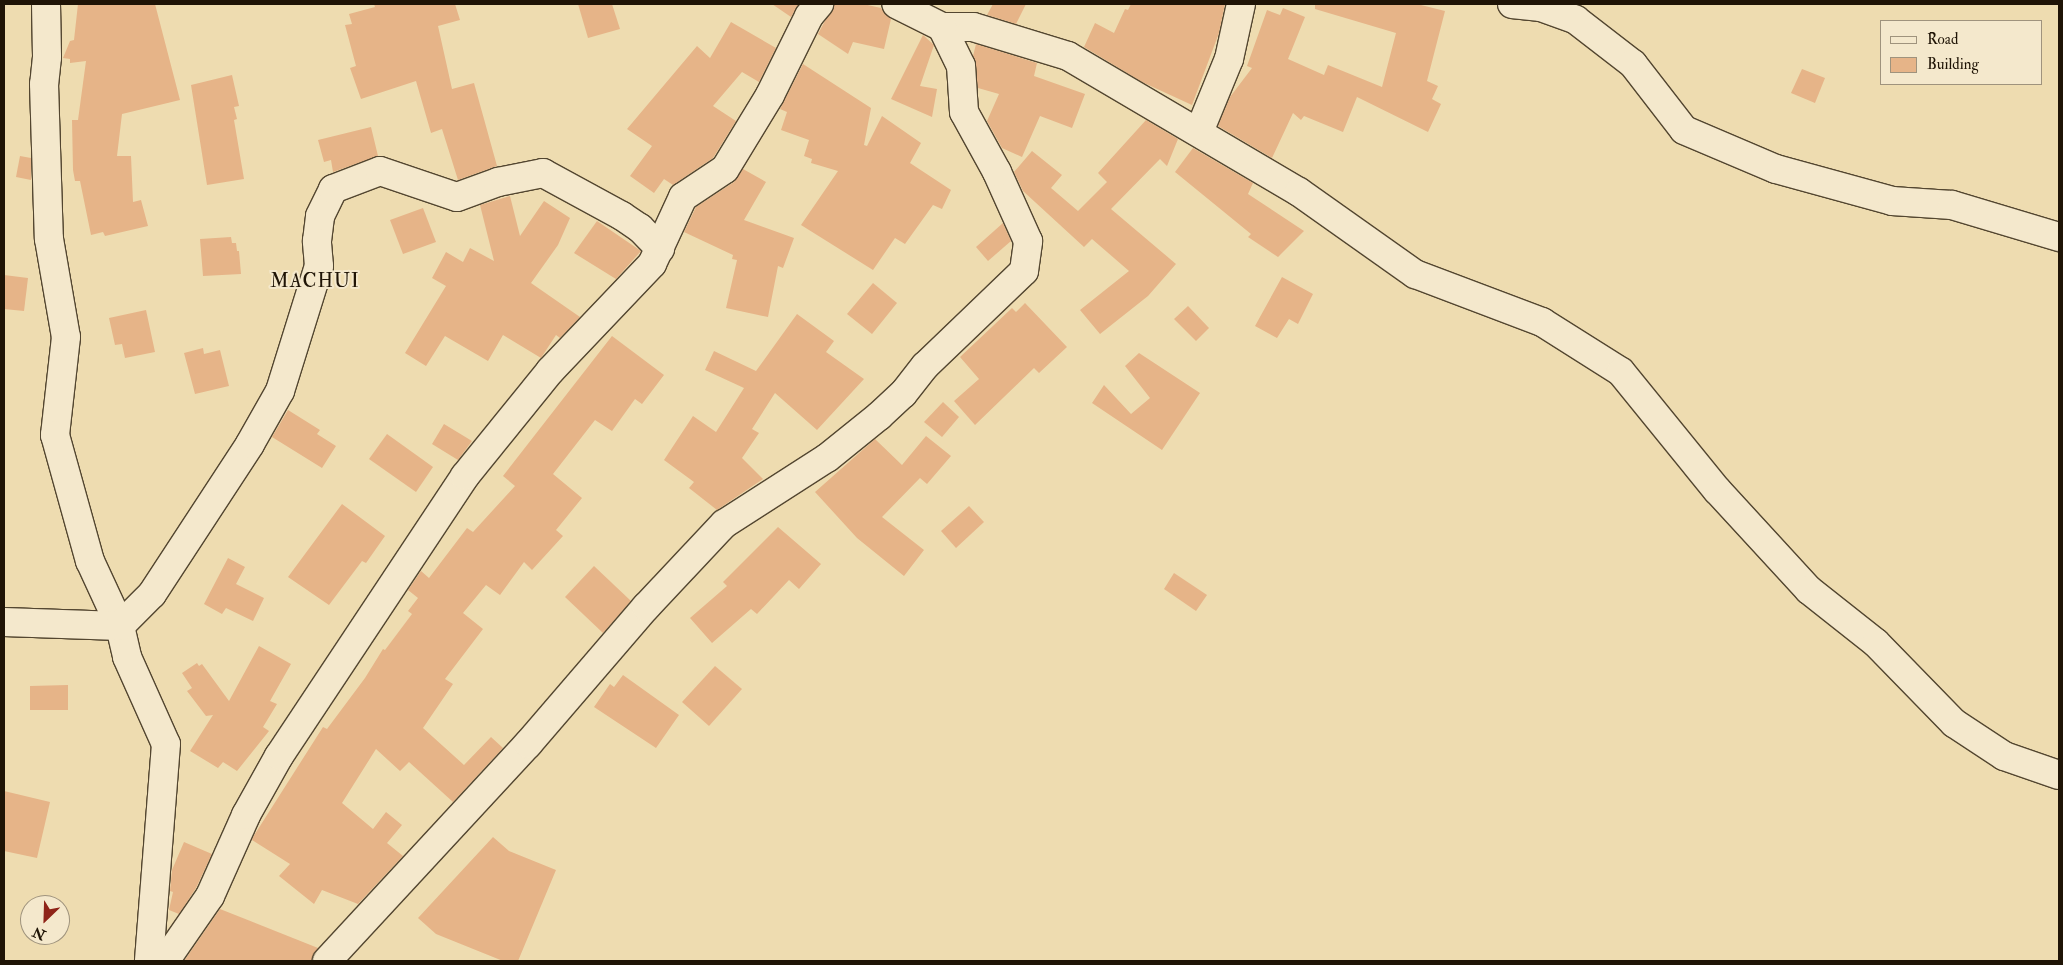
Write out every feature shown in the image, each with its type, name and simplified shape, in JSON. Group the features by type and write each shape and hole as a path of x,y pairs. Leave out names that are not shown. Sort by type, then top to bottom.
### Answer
{"street":[{"path":"46,4 47,57 44,84 49,239 66,337 55,434 90,561 120,626 127,657 166,744 149,961"},
{"path":"165,961 210,896 246,815 279,756 465,476 550,371 652,264 683,197 725,169 770,95 809,16 819,4"},
{"path":"896,4 942,27 973,28 1068,56 1298,192 1415,274 1542,322 1621,372 1762,541 1809,590 1876,643 1954,723 2004,756 2059,775"},
{"path":"1199,132 1228,59 1241,4"},
{"path":"1512,4 1541,6 1576,20 1633,64 1684,130 1767,165 1892,201 1952,205 2059,237"},
{"path":"327,961 528,744 646,607 724,524 827,458 879,416 903,394 925,366 1024,271 1028,241 997,172 964,112 961,66 942,27"},
{"path":"4,622 120,626 152,594 250,444 280,391 319,266 317,241 320,216 333,189 351,179 380,171 457,197 498,182 544,173 622,216 640,228 660,249"}],"building":[{"path":"78,4 155,4 180,100 122,114 117,156 131,156 133,202 141,200 148,226 105,236 103,232 91,235 80,181 75,181 73,170 72,120 78,120 86,61 70,63 70,59 63,58 70,41 74,40"},
{"path":"374,4 455,4 460,20 438,26 452,89 474,83 497,166 458,180 442,129 431,133 416,81 361,99 350,68 356,66 345,25 352,24 349,14 375,7"},
{"path":"578,4 612,4 620,29 588,38"},
{"path":"772,4 799,4 791,17"},
{"path":"834,4 863,4 881,8 891,19 884,49 853,42 848,54 818,34"},
{"path":"993,4 1026,4 1016,24 987,15"},
{"path":"1131,4 1225,4 1219,33 1192,105 1142,82 1084,47 1095,23 1114,33 1125,9 1128,10"},
{"path":"1315,4 1417,4 1445,11 1427,81 1438,86 1432,99 1441,104 1428,132 1357,97 1343,132 1304,116 1301,120 1293,113 1272,158 1218,126 1230,97 1252,68 1247,66 1267,10 1280,15 1283,8 1305,17 1288,59 1324,75 1328,65 1382,87 1396,33 1315,9"},
{"path":"731,22 776,48 759,82 742,72 713,106 736,121 713,158 673,185 664,179 654,193 630,176 652,146 627,129 697,46 710,58"},
{"path":"923,35 934,45 920,86 937,89 932,117 891,99"},
{"path":"976,44 1037,63 1034,76 1085,94 1072,128 1040,116 1022,157 1002,148 987,121 999,94 978,88 973,56"},
{"path":"803,64 871,108 864,145 867,146 882,116 921,143 910,163 951,190 942,209 933,205 905,244 895,238 873,270 801,225 838,171 811,163 812,159 804,156 809,140 781,130 787,112 780,109"},
{"path":"1802,69 1825,78 1815,103 1791,93"},
{"path":"232,75 239,106 234,107 237,119 234,120 244,179 207,185 191,85"},
{"path":"1146,120 1178,139 1167,166 1160,159 1111,209 1176,264 1148,296 1100,334 1080,310 1129,271 1092,239 1084,247 1023,191 1014,172 1032,151 1062,175 1051,188 1078,211 1107,182 1098,173"},
{"path":"371,127 378,156 333,172 331,160 324,162 318,140"},
{"path":"1193,148 1253,183 1248,194 1304,231 1278,257 1248,237 1251,234 1175,172"},
{"path":"20,156 31,158 31,180 16,177"},
{"path":"743,169 766,182 744,220 794,238 783,268 778,266 768,317 726,308 737,260 732,259 733,255 684,232 696,207 734,182"},
{"path":"510,196 520,236 544,201 570,218 558,245 531,283 580,317 560,338 556,335 541,358 503,335 488,361 445,336 426,366 405,353 446,286 432,278 446,252 463,262 470,248 494,261 480,205"},
{"path":"423,208 436,242 403,254 390,220"},
{"path":"597,221 641,251 616,279 574,253"},
{"path":"1003,223 1011,241 988,261 976,247"},
{"path":"231,237 232,243 236,243 237,251 239,251 241,274 203,276 200,239"},
{"path":"4,275 28,278 24,311 4,309"},
{"path":"1282,277 1313,294 1298,324 1289,319 1277,338 1255,326"},
{"path":"873,283 897,303 872,334 847,314"},
{"path":"1025,303 1067,347 1039,373 1034,368 975,425 954,401 979,379 960,357 1012,308 1016,312"},
{"path":"1188,306 1209,328 1196,341 1174,319"},
{"path":"146,310 155,352 125,358 122,344 115,345 109,318"},
{"path":"797,314 834,341 826,352 864,379 817,430 775,393 752,429 759,433 742,458 763,479 717,510 689,488 694,482 664,460 693,416 716,432 744,388 705,370 714,351 756,371"},
{"path":"612,336 664,375 642,404 635,399 612,431 595,420 553,474 582,498 556,530 563,536 532,570 524,562 500,595 486,585 463,613 483,629 445,679 453,684 423,728 464,765 491,737 503,748 453,802 409,762 400,771 376,749 342,803 373,829 386,812 402,825 387,843 403,856 358,904 322,890 314,904 279,876 290,864 252,840 253,837 323,727 327,729 365,678 383,649 385,650 412,614 408,611 418,598 408,590 421,571 429,578 467,528 473,532 515,486 503,476"},
{"path":"203,348 204,354 220,350 229,386 195,394 184,353"},
{"path":"1139,353 1200,393 1162,450 1092,403 1104,385 1131,414 1150,398 1125,366"},
{"path":"943,402 959,417 942,437 924,422"},
{"path":"288,410 320,430 317,434 336,446 322,468 272,437"},
{"path":"444,424 472,441 458,460 432,444"},
{"path":"387,434 433,467 416,492 369,459"},
{"path":"926,436 951,456 927,484 920,478 882,517 924,550 904,576 857,538 815,492 875,439 902,465"},
{"path":"342,504 385,536 366,563 362,561 329,605 288,577"},
{"path":"969,506 984,522 956,548 941,531"},
{"path":"778,527 821,564 799,589 789,580 757,614 751,609 712,643 690,618 727,586 723,582"},
{"path":"228,558 245,567 236,584 264,598 253,621 226,608 222,614 204,604"},
{"path":"594,566 631,601 603,633 565,597"},
{"path":"1174,573 1207,595 1196,611 1164,589"},
{"path":"259,646 291,664 270,701 277,704 263,727 269,731 237,771 223,762 218,768 190,751 213,715 206,716 187,691 192,688 182,673 197,663 199,666 202,664 229,701"},
{"path":"715,666 742,689 709,726 682,702"},
{"path":"623,675 679,715 656,748 594,707 610,684 614,687"},
{"path":"68,685 68,710 30,710 30,686"},
{"path":"4,791 50,802 37,858 4,851"},
{"path":"493,837 509,851 556,870 518,961 503,961 436,934 418,918"},
{"path":"184,842 212,854 196,888 179,914 169,910 173,892 170,891 172,870"},
{"path":"220,909 318,948 312,961 184,961"}],"district":[{"name":"MACHUI","path":"315,282"}]}
